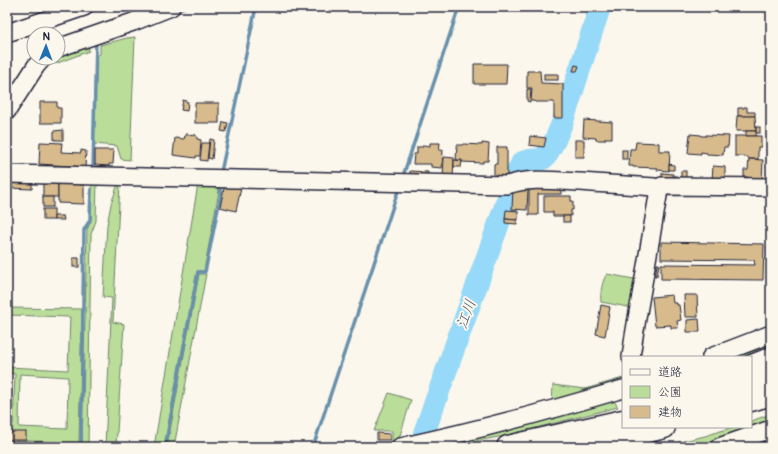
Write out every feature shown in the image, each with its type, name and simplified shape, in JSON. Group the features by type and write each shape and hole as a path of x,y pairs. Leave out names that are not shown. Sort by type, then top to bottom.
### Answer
{"highway":[{"path":"752,383 771,377"},
{"path":"752,400 771,394"},
{"path":"508,447 619,421"},
{"path":"583,447 660,428"}],"main road":[{"path":"752,366 771,358"},
{"path":"752,406 771,402"}],"street":[{"path":"7,33 84,7"},
{"path":"66,45 171,7"},
{"path":"7,111 36,66"},
{"path":"7,174 507,184 529,180 545,180 654,187 659,190"},
{"path":"631,356 659,190 662,186 771,187"},
{"path":"714,356 771,334"},
{"path":"410,446 557,409 622,389"},
{"path":"719,447 771,429"}],"green space":[{"path":"135,37 130,160 121,159 117,146 93,144 96,56 100,54 100,45"},
{"path":"88,41 89,51 66,60 66,49"},
{"path":"96,180 218,182 219,191 204,271 197,271 164,447 154,447 198,184 120,183 113,322 124,324 116,447 105,447 112,298 103,297 107,225 111,204 119,181 97,181 96,221 91,234 88,447 82,447 87,230 91,220 92,183"},
{"path":"199,274 206,274 174,447 167,447"},
{"path":"607,274 639,280 633,308 601,302 602,287"},
{"path":"7,308 82,309 79,443 7,440 7,424 13,424 15,374 7,373 7,367 68,370 70,317 7,315","holes":["20,374 68,377 67,429 19,427"]},
{"path":"771,340 771,349 752,357 732,356"},
{"path":"622,378 621,382 552,403 553,385 585,389"},
{"path":"389,393 411,400 398,442 392,442 392,431 374,431"},
{"path":"611,400 614,401 618,407 504,436 445,447 421,447"},
{"path":"771,414 771,424 701,447 655,447 705,436 730,428 752,428 752,421"}],"building":[{"path":"474,64 507,64 506,84 474,84"},
{"path":"575,65 579,66 577,71 573,71"},
{"path":"527,71 540,71 541,83 563,84 563,118 554,118 554,102 531,101 532,88 527,88"},
{"path":"544,74 558,74 558,80 544,80"},
{"path":"527,89 531,89 530,102 527,101"},
{"path":"183,100 188,102 187,111 181,110"},
{"path":"40,102 57,102 57,108 61,108 61,123 40,123"},
{"path":"195,103 219,103 219,123 195,123"},
{"path":"747,107 747,112 755,112 755,116 738,116 738,108"},
{"path":"737,116 755,116 756,131 736,131"},
{"path":"584,120 612,122 612,138 596,140 596,138 583,137"},
{"path":"223,122 228,123 226,132 221,131"},
{"path":"756,127 760,127 760,133 756,133"},
{"path":"63,130 63,140 54,140 54,131"},
{"path":"746,131 756,131 756,136 746,136"},
{"path":"7,132 10,132 9,159 7,158"},
{"path":"186,134 196,135 197,139 201,140 200,156 196,156 196,158 173,155 175,138 184,139"},
{"path":"690,134 701,136 729,136 728,147 724,147 723,155 701,152 701,154 688,153"},
{"path":"530,136 546,138 544,147 529,145"},
{"path":"735,136 761,136 761,147 758,147 758,159 748,159 748,157 744,156 735,156"},
{"path":"210,139 214,140 212,159 208,158"},
{"path":"575,140 584,140 584,157 575,157"},
{"path":"40,142 62,143 61,152 81,153 81,150 86,151 85,167 39,164"},
{"path":"636,142 659,143 659,151 670,151 669,171 657,170 658,168 629,166 630,149 635,149"},
{"path":"202,143 209,143 207,161 200,160"},
{"path":"430,143 440,143 439,150 443,150 442,168 431,167 431,164 413,164 414,154 417,154 417,147 423,147 423,145 430,146"},
{"path":"482,143 489,144 488,161 483,161 483,163 462,162 462,160 456,160 457,145 482,145"},
{"path":"497,147 507,147 507,179 494,179 494,164 497,164"},
{"path":"95,150 114,150 113,164 109,164 109,166 95,165"},
{"path":"622,150 627,150 627,159 622,159"},
{"path":"444,157 454,158 453,178 443,177"},
{"path":"749,159 763,160 762,181 748,180 748,177 744,177 744,170 748,170"},
{"path":"454,160 462,161 461,167 454,167"},
{"path":"669,164 674,165 674,170 669,170"},
{"path":"713,166 725,167 725,180 712,180"},
{"path":"410,171 428,172 427,177 410,176"},
{"path":"681,171 686,171 686,183 681,183"},
{"path":"662,173 677,176 677,181 662,180"},
{"path":"7,177 32,178 32,189 7,188"},
{"path":"43,177 58,177 58,197 43,197"},
{"path":"58,179 80,179 80,185 84,185 84,204 58,203"},
{"path":"225,184 241,188 236,211 220,207"},
{"path":"529,184 561,185 561,194 538,194 538,215 529,215"},
{"path":"513,189 528,190 527,210 512,209"},
{"path":"544,196 571,196 571,201 573,201 573,210 571,210 571,216 553,216 553,212 544,212"},
{"path":"43,197 53,197 53,207 43,207"},
{"path":"43,209 54,209 54,220 43,220"},
{"path":"506,210 518,211 518,220 505,219"},
{"path":"54,216 63,216 64,220 54,220"},
{"path":"563,216 570,216 570,222 563,222"},
{"path":"505,219 517,220 517,224 505,223"},
{"path":"661,242 764,244 763,280 661,279 661,264 755,265 754,260 661,259"},
{"path":"771,245 771,255 768,256 768,246"},
{"path":"73,258 79,258 79,267 73,267"},
{"path":"657,264 659,264 657,276 655,276"},
{"path":"672,295 673,303 677,303 677,305 679,305 681,320 677,321 678,328 671,328 671,325 655,326 652,297"},
{"path":"684,295 697,295 698,317 685,317"},
{"path":"601,305 610,307 605,336 596,334"},
{"path":"699,319 700,332 687,332 687,320"},
{"path":"8,432 26,432 26,440 8,440"},
{"path":"377,433 390,434 390,440 377,440"}],"waterway":[{"path":"176,10 184,7"},
{"path":"221,172 256,7"},
{"path":"403,176 459,7"},
{"name":"江川","path":"515,177 522,162 543,159 555,140 563,121 600,7"},
{"path":"93,171 96,40"},
{"path":"165,447 198,272 205,272 221,194 220,184"},
{"path":"313,447 399,188"},
{"path":"81,447 84,230 90,220 91,189"},
{"name":"江川","path":"424,433 509,195"},
{"path":"749,447 771,439"}]}
